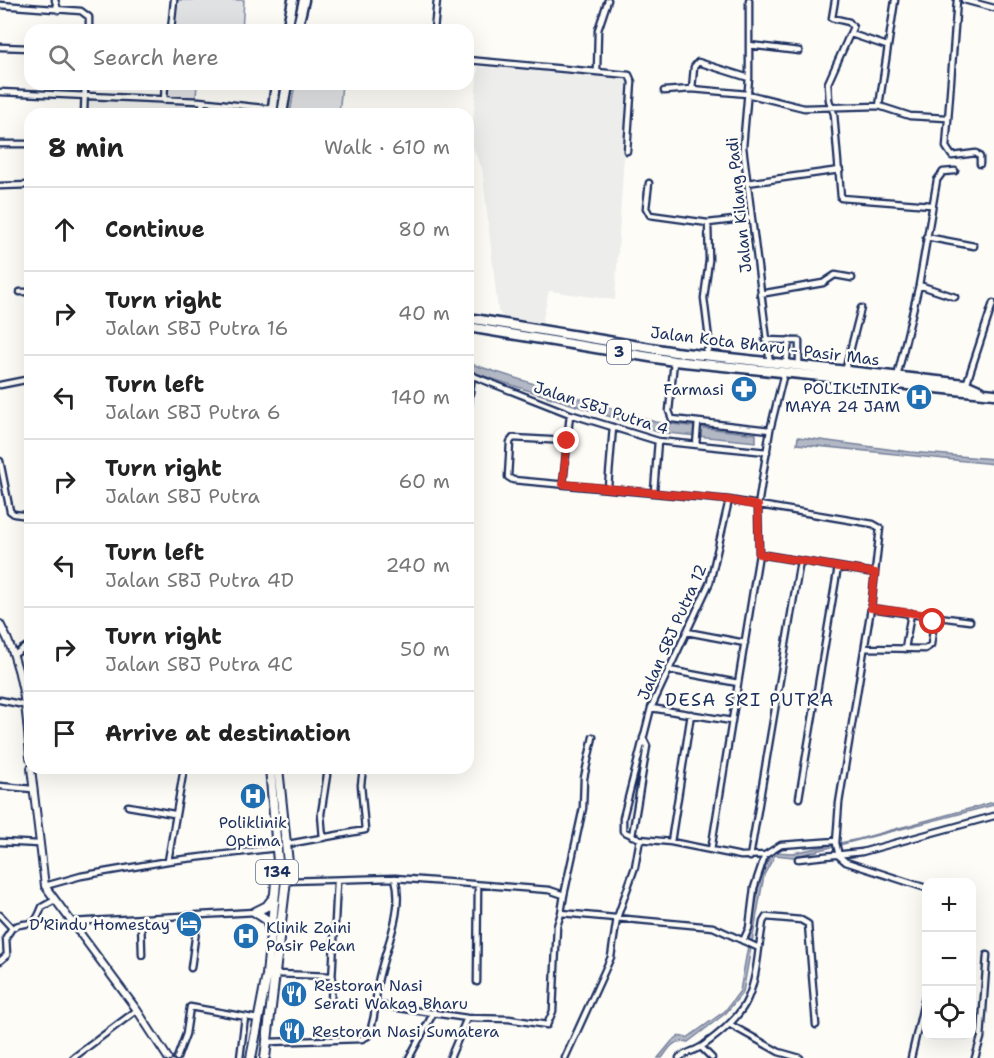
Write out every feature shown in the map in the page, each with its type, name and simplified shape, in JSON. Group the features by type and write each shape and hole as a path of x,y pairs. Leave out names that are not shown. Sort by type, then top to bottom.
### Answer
{"highway":[{"path":"288,24 293,0"},
{"path":"298,24 304,0"},
{"path":"273,108 275,90"},
{"path":"283,108 285,90"},
{"name":"Jalan Kota Bharu - Pasir Mas","path":"474,319 769,361 966,385 991,394"},
{"name":"Jalan Kota Bharu - Pasir Mas","path":"474,328 674,360 991,394"}],"main road":[{"name":"134","path":"253,1058 271,941 278,848 271,774"},
{"name":"134","path":"265,1058 286,881 288,844 279,774"},
{"path":"271,941 267,920 255,912 267,906 275,894"}],"street":[{"path":"55,0 58,9"},
{"path":"172,24 174,0"},
{"path":"435,24 437,0"},
{"path":"597,71 598,30 606,0"},
{"name":"Jalan Kilang Padi","path":"749,0 749,78 742,147 765,340 771,372"},
{"path":"835,0 831,15 834,19 851,24 851,34 830,74 828,93 832,106 840,170 841,198 931,205"},
{"path":"879,106 895,0"},
{"path":"957,0 946,147 949,154 954,156 959,153 975,153 980,157 980,164"},
{"path":"964,0 994,8"},
{"path":"0,5 81,11 89,17 89,24"},
{"path":"851,34 887,46"},
{"path":"749,45 799,51"},
{"path":"0,46 24,48"},
{"path":"474,61 625,73 631,78 627,151"},
{"path":"692,89 694,67 698,62 749,78"},
{"path":"664,91 692,89 747,94 791,106 879,106 910,116 947,118"},
{"path":"84,90 84,108"},
{"path":"164,100 165,90"},
{"path":"0,92 203,102 259,108"},
{"path":"202,108 203,102"},
{"path":"0,144 24,144"},
{"path":"747,183 840,170"},
{"path":"897,377 919,285 931,205 939,175 943,172 955,171"},
{"path":"649,183 646,208 648,213 674,220 708,223 751,218"},
{"path":"0,186 24,185"},
{"path":"707,351 704,298 709,260 708,223"},
{"path":"927,237 974,246"},
{"path":"760,294 823,283 835,275 852,278"},
{"path":"919,285 955,297"},
{"path":"966,385 993,303"},
{"path":"845,371 861,308"},
{"path":"765,340 800,341 799,365"},
{"path":"711,850 759,554 758,506 766,452 789,340"},
{"path":"674,360 669,416 676,420 698,424 770,430"},
{"path":"0,376 1,385 24,380"},
{"name":"Jalan SBJ Putra 4","path":"474,377 570,414 658,441 766,452"},
{"path":"563,484 570,414"},
{"path":"696,444 698,424"},
{"path":"608,487 613,428"},
{"path":"567,441 516,437 510,442 507,474 510,479 729,500 873,524 881,531 865,648 839,803 836,842 838,853 846,862 922,886"},
{"path":"654,491 658,441"},
{"path":"0,461 10,511 24,515"},
{"name":"Jalan SBJ Putra 12","path":"643,738 647,747 632,836 623,831 623,818 643,738 651,708 715,567 729,500"},
{"path":"759,554 875,573"},
{"path":"750,857 800,561"},
{"path":"799,798 838,567"},
{"path":"871,608 969,621"},
{"path":"905,649 910,613"},
{"path":"865,648 930,647 933,622 929,615"},
{"path":"0,700 24,705 15,654 1,628"},
{"path":"687,632 745,643"},
{"path":"15,654 24,648"},
{"path":"669,670 738,683"},
{"path":"651,708 732,721"},
{"path":"671,842 691,714"},
{"path":"378,1005 467,1018 509,1019 542,1025 549,1023 553,1011 557,926 583,808 584,778 593,736"},
{"path":"31,774 45,886 53,901 137,1010 170,1058"},
{"path":"168,861 174,814 183,774"},
{"path":"288,844 365,830 363,774"},
{"path":"323,838 321,814 327,775"},
{"path":"0,786 32,789"},
{"path":"128,806 174,814"},
{"path":"798,859 874,849 994,816"},
{"path":"632,836 750,857 765,855 781,845 836,842"},
{"path":"565,1058 604,976 615,939 617,918 635,867 640,839"},
{"path":"0,842 39,844"},
{"path":"45,886 81,876 168,861 278,848"},
{"path":"744,941 749,928 754,888 765,855"},
{"path":"286,881 337,882 395,878 549,890 564,895"},
{"path":"268,1042 365,1038 369,1033 378,1005 379,979 390,946 398,893 395,878"},
{"path":"331,1001 337,882"},
{"path":"477,982 478,885"},
{"path":"0,961 7,955 6,937 12,928 33,924 38,919 42,907 53,901"},
{"path":"71,922 255,912"},
{"path":"561,913 652,919 713,927 757,947"},
{"path":"0,915 12,928"},
{"path":"191,968 198,916"},
{"path":"679,1058 701,1047 743,1010 751,994 757,947 766,917 801,920 808,924 816,1024"},
{"path":"141,918 142,955"},
{"path":"975,1058 981,1038 987,956"},
{"path":"276,974 332,976"},
{"path":"177,1058 186,1034 190,1007 258,1019"},
{"path":"73,1058 137,1010"},
{"path":"408,1058 434,1012"},
{"path":"911,1058 922,1013"},
{"path":"240,1058 244,1017"},
{"path":"450,1058 467,1018"},
{"path":"729,1024 779,1052 800,1058"},
{"path":"701,1047 712,1058"}],"shaded area":[{"path":"174,0 244,0 242,24 172,24"},
{"path":"478,67 629,75 615,300 549,291 542,323 503,318 498,311 482,168 474,151 474,111"},
{"path":"165,90 197,90 196,97 200,98 199,101 164,100"},
{"path":"294,90 341,90 340,108 291,108"},
{"path":"81,97 246,108 80,108"},
{"path":"474,365 655,422 756,434 756,442 658,432 474,373"},
{"path":"798,437 910,452 994,459 994,464 797,444"},
{"path":"994,802 994,805 793,857 775,855 764,875 743,992 726,1013 688,1042 676,1043 662,1058 658,1058 679,1036 687,1038 725,1011 740,991 761,873 773,852 793,853 859,839"}],"place":[{"name":"Farmasi","path":"744,389"},
{"name":"POLIKLINIK MAYA 24 JAM","path":"919,397"},
{"name":"Poliklinik Optima","path":"253,796"},
{"name":"D’Rindu Homestay","path":"189,924"},
{"name":"Klinik Zaini Pasir Pekan","path":"246,936"},
{"name":"Restoran Nasi Serati Wakag Bharu","path":"294,994"},
{"name":"Restoran Nasi Sumatera","path":"292,1031"}],"district":[{"name":"DESA SRI PUTRA","path":"750,700"}],"route":[{"path":"567,441 563,484 654,491 758,506 759,554 875,573 871,608 929,615 933,622"}]}
